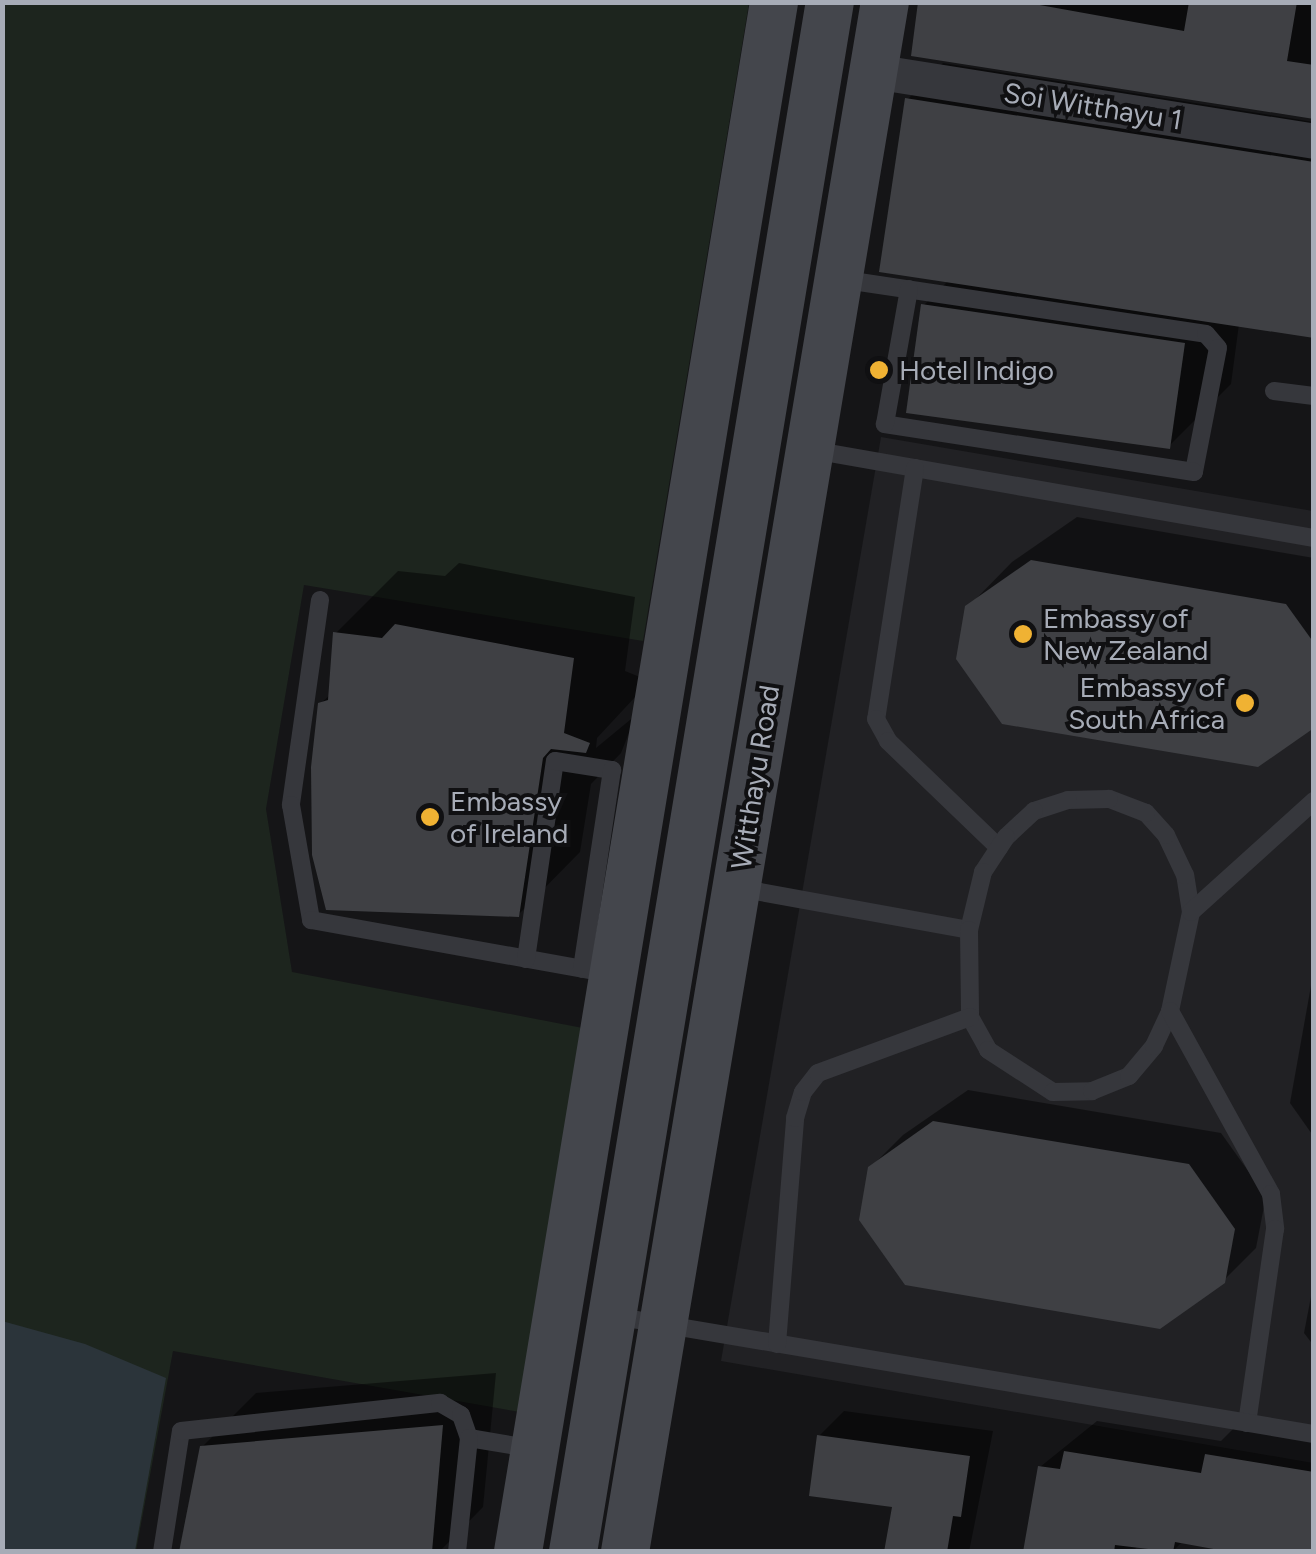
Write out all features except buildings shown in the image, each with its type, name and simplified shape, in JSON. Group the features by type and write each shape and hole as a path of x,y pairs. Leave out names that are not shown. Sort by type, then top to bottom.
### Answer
{"main road":[{"path":"518,1552 598,972 774,2"},
{"name":"Witthayu Road","path":"573,1552 830,2"},
{"name":"Witthayu Road","path":"625,1552 885,2"},
{"path":"630,1212 682,1219"}],"street":[{"name":"Soi Witthayu 1","path":"873,71 1314,142"}],"lane":[{"path":"838,279 909,290 1216,339 1194,472 885,424 909,290"},
{"path":"1274,390 1314,396"},
{"path":"810,449 1314,538"},
{"path":"914,468 876,720 888,741 998,848"},
{"path":"320,600 291,805 311,920 526,959 598,972 612,770 555,762 526,959"},
{"path":"1108,799 1146,813 1166,835 1185,874 1190,912 1170,1011 1154,1046 1129,1076 1092,1091 1053,1092 988,1050 970,1017 968,930 983,872 998,848 1034,811 1068,800 1108,799"},
{"path":"1190,912 1314,801"},
{"path":"737,888 968,930"},
{"path":"1170,1011 1271,1194 1275,1230 1247,1423"},
{"path":"777,1344 795,1118 803,1092 818,1073 970,1017"},
{"path":"612,1315 1314,1434"},
{"path":"162,1552 180,1431 440,1403 461,1415 470,1438 457,1552"},
{"path":"470,1438 535,1449"}],"shaded area":[{"path":"3,3 749,3 643,641 304,585 266,809 292,972 588,1029 520,1412 173,1351 136,1551 3,1552"},
{"path":"881,437 1313,511 1313,1463 721,1361"},
{"path":"2,1321 85,1344 166,1378 135,1551 3,1551"}],"place":[{"name":"Hotel Indigo","path":"879,370"},
{"name":"Embassy of New Zealand","path":"1023,634"},
{"name":"Embassy of South Africa","path":"1245,703"},
{"name":"Embassy of Ireland","path":"430,817"}]}
